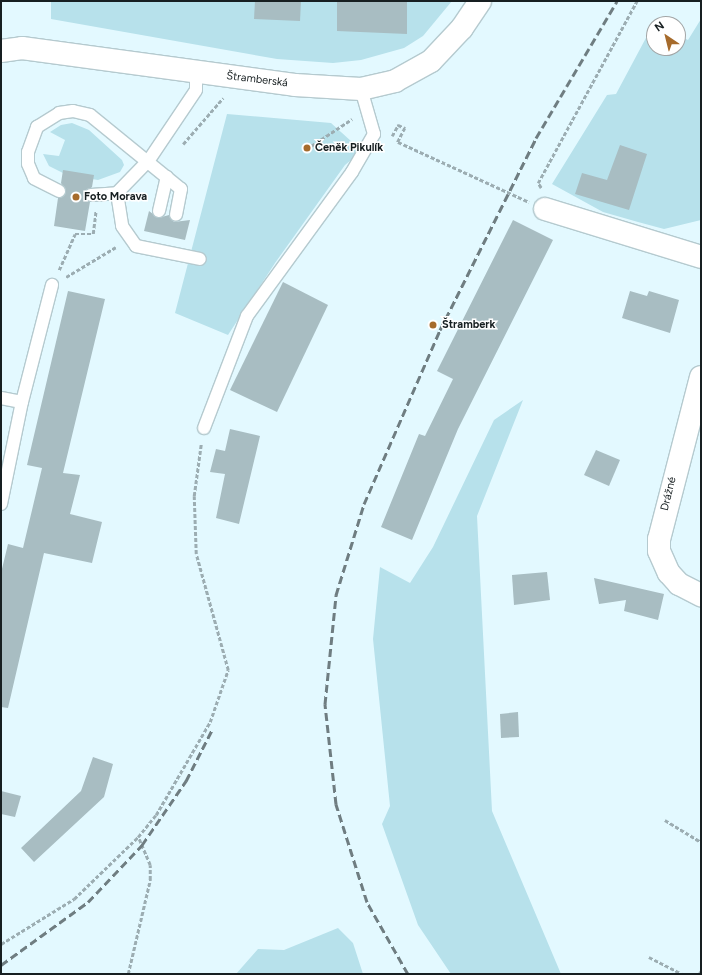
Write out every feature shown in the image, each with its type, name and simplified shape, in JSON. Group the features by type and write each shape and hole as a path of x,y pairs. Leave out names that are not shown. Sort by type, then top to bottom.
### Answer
{"street":[{"name":"Štramberská","path":"1,51 22,48 196,72 361,89 395,81 431,60 462,28 480,1"},
{"path":"541,207 701,257"},
{"name":"Drážné","path":"701,377 659,539 659,551 668,573 679,584 701,595"}],"lane":[{"path":"95,195 117,193 149,160 196,90 196,72"},
{"path":"204,428 247,316 352,172 374,134 361,89"},
{"path":"59,191 34,178 28,164 28,152 38,127 59,113 72,111 90,115 149,160 181,189 176,215"},
{"path":"159,211 167,177"},
{"path":"117,193 126,235 136,246 200,260"},
{"path":"1,504 22,402 52,285"},
{"path":"1,398 22,402"}],"path":[{"path":"541,207 538,183 637,1"},
{"path":"311,146 366,110"},
{"path":"390,140 398,125 404,128 398,142 541,207"},
{"path":"52,285 75,234 93,234 95,195"},
{"path":"52,285 111,253 126,235"},
{"path":"1,944 74,899 138,837 199,744 228,670 196,554 194,496 204,428"},
{"path":"665,820 701,842"},
{"path":"128,974 150,880 150,865 138,837"},
{"path":"648,957 683,974"}],"shaded area":[{"path":"51,1 452,1 423,36 404,48 361,60 333,63 277,59 51,19"},
{"path":"701,19 701,220 664,229 603,212 552,184 607,95 616,94 646,38 646,56 686,56 686,39 688,40"},
{"path":"227,114 331,123 362,151 345,165 275,263 228,335 175,313"},
{"path":"72,123 89,130 122,160 124,165 120,172 98,180 67,175 49,166 43,154 59,156 65,140 50,132 61,125"},
{"path":"523,400 477,516 492,811 561,974 451,974 418,925 382,824 390,806 373,639 380,567 410,583 433,547 494,420"},
{"path":"338,928 353,943 363,974 236,974 258,949 284,950"}],"building":[{"path":"255,1 301,1 300,21 254,19"},
{"path":"337,1 407,1 407,34 337,31"},
{"path":"620,145 647,154 629,210 575,194 582,173 607,180"},
{"path":"63,170 94,175 92,187 84,195 90,202 85,231 54,226 58,198 66,191 61,183"},
{"path":"149,211 158,218 169,215 174,222 190,220 185,240 144,231"},
{"path":"513,220 553,240 458,429 412,540 381,527 419,434 425,436 453,379 437,371"},
{"path":"283,282 328,305 277,412 230,390"},
{"path":"68,291 105,299 63,473 80,475 70,514 102,522 92,563 44,553 8,708 1,707 1,573 8,544 23,548 42,468 27,465"},
{"path":"630,291 647,296 649,291 679,300 670,333 622,318"},
{"path":"230,429 260,436 239,524 216,518 225,474 210,472 216,449 225,451"},
{"path":"596,450 620,460 609,486 584,475"},
{"path":"547,572 550,600 514,605 512,575"},
{"path":"594,578 664,594 658,620 624,611 626,600 599,604"},
{"path":"518,712 519,737 501,738 500,714"},
{"path":"93,757 113,764 104,797 34,862 21,848 81,791"},
{"path":"1,791 21,796 15,817 1,814"}],"railway":[{"path":"408,974 367,902 336,804 325,704 336,595 364,504 440,330 536,138 617,1"},
{"path":"1,965 88,902 142,845 186,781 212,730"}],"place":[{"name":"Čeněk Pikulík","path":"307,148"},
{"name":"Foto Morava","path":"76,197"},
{"name":"Štramberk","path":"433,325"}]}
